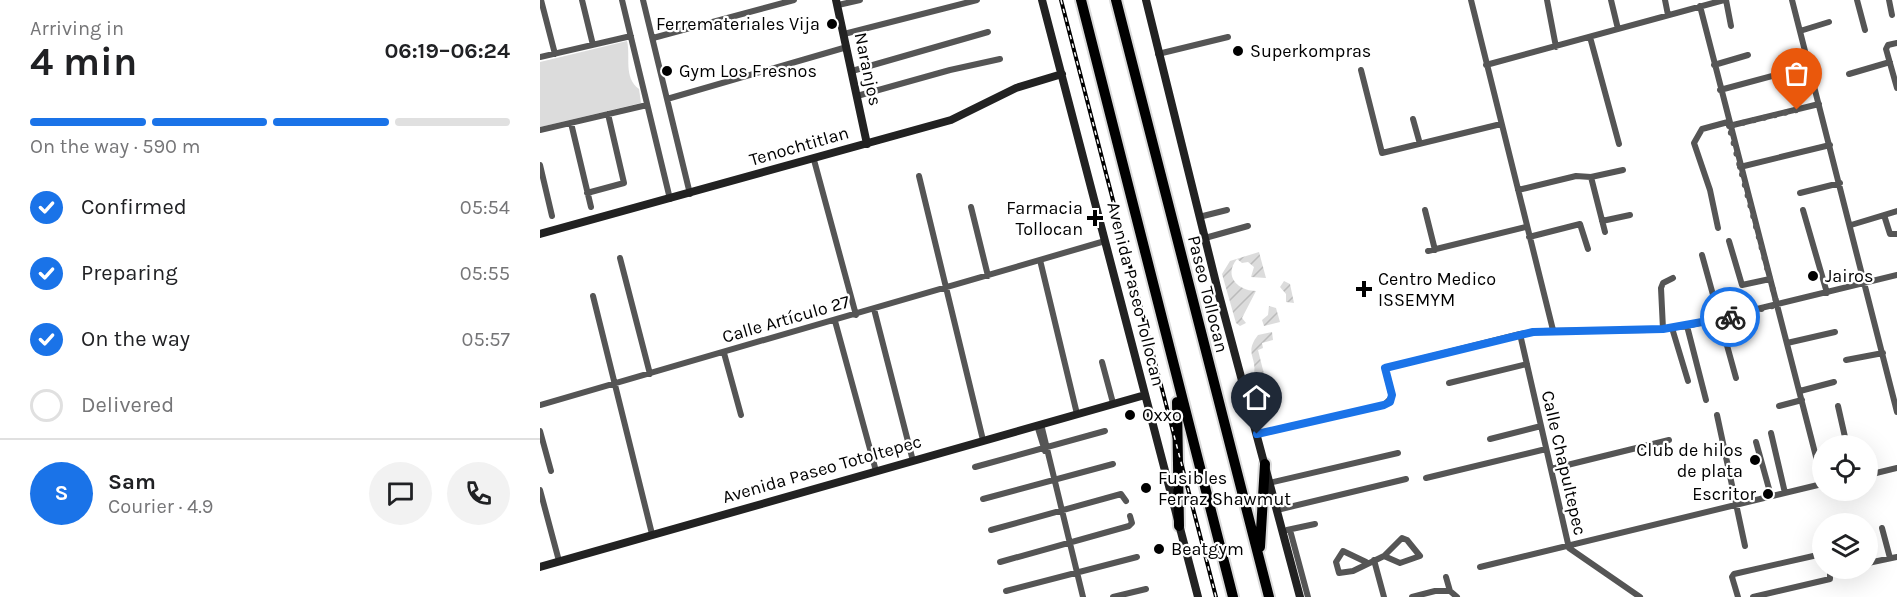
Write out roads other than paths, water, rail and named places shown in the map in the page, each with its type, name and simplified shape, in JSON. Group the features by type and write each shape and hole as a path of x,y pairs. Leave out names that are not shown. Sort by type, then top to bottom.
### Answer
{"highway":[{"path":"1081,0 1173,369 1233,597"},
{"name":"Paseo Tollocan","path":"1116,0 1269,597"},
{"path":"1173,369 1180,463 1179,526"},
{"path":"1260,562 1265,464"}],"main road":[{"name":"Avenida Paseo Tollocan","path":"1042,0 1198,597"},
{"path":"1146,0 1199,217 1269,483 1286,530 1300,597"},
{"name":"Naranjos","path":"837,3 867,144"},
{"name":"Tenochtitlan","path":"540,234 814,160 951,120 1016,88 1062,74"},
{"name":"Avenida Paseo Totoltepec","path":"540,567 1145,395"}],"street":[{"path":"541,0 555,54"},
{"path":"582,0 593,45"},
{"path":"622,0 670,199"},
{"path":"643,0 690,194"},
{"path":"653,38 794,0"},
{"path":"837,3 860,0"},
{"path":"844,34 977,0"},
{"path":"1471,0 1553,330"},
{"path":"1547,0 1556,47"},
{"path":"1611,0 1618,29"},
{"path":"1665,0 1668,15"},
{"path":"1486,65 1703,4 1725,0 1731,26"},
{"path":"1792,0 1897,412"},
{"path":"1857,0 1865,30"},
{"path":"1888,0 1892,15"},
{"path":"1703,4 1720,90 1812,441"},
{"path":"1800,31 1829,22"},
{"path":"852,71 988,32"},
{"path":"540,57 631,36"},
{"path":"1158,54 1228,36"},
{"path":"1590,37 1619,144"},
{"path":"1897,43 1886,47 1897,88"},
{"path":"667,99 847,47"},
{"path":"1714,64 1748,55"},
{"path":"857,96 950,70 1000,59"},
{"path":"1849,74 1890,62"},
{"path":"1720,90 1809,66"},
{"path":"1361,70 1381,152 1501,124"},
{"path":"1718,228 1694,140 1702,129 1819,104"},
{"path":"540,130 647,105"},
{"path":"587,193 624,183 608,114"},
{"path":"1413,119 1420,144"},
{"path":"572,123 591,207"},
{"path":"1740,167 1830,145"},
{"path":"814,160 856,315"},
{"path":"540,165 552,216"},
{"path":"1518,190 1576,176 1591,177 1623,170"},
{"path":"919,176 983,440"},
{"path":"1591,177 1605,232"},
{"path":"1800,193 1840,183"},
{"path":"971,207 988,276"},
{"path":"1199,217 1227,210"},
{"path":"1425,210 1435,250"},
{"path":"1803,210 1827,293"},
{"path":"1851,225 1897,211"},
{"path":"1602,221 1630,214"},
{"path":"1884,215 1890,234 1897,234"},
{"path":"1529,237 1580,224 1588,249"},
{"path":"1205,238 1248,226"},
{"path":"1428,252 1526,227"},
{"path":"1729,241 1743,286 1770,279"},
{"name":"Calle Artículo 27","path":"540,405 1106,242"},
{"path":"1702,255 1736,378"},
{"path":"620,258 650,374"},
{"path":"1041,261 1077,414"},
{"path":"1257,434 1384,405 1390,402 1392,395 1385,368 1520,334 1553,330 1663,329 1687,326 1720,320 1897,275"},
{"path":"1663,329 1661,288 1664,283 1673,278"},
{"path":"593,296 652,534"},
{"path":"874,309 913,461"},
{"path":"835,321 876,471"},
{"path":"1687,326 1706,399"},
{"path":"1672,328 1688,381"},
{"path":"1787,343 1835,332"},
{"name":"Calle Chapultepec","path":"1520,334 1567,544 1576,555 1641,597"},
{"path":"724,353 741,415"},
{"path":"1846,360 1883,353"},
{"path":"1102,362 1113,403"},
{"path":"1449,383 1527,364"},
{"path":"1800,391 1834,382"},
{"path":"1779,406 1802,400"},
{"path":"1838,406 1845,435"},
{"path":"1717,415 1745,546"},
{"path":"1039,424 1083,597"},
{"path":"1490,439 1541,426"},
{"path":"540,431 551,471"},
{"path":"975,467 1106,431"},
{"path":"1771,433 1785,493"},
{"path":"1551,469 1669,440"},
{"path":"1756,442 1771,496"},
{"path":"1426,477 1546,449"},
{"path":"1269,483 1398,453"},
{"path":"983,499 1113,464"},
{"path":"1878,473 1897,468"},
{"path":"1277,510 1406,479"},
{"path":"1480,567 1812,485"},
{"path":"540,490 559,561"},
{"path":"991,530 1121,495 1126,501"},
{"path":"1000,562 1129,526 1132,523 1130,516"},
{"path":"1308,597 1286,530 1315,525"},
{"path":"1878,561 1894,557 1882,528"},
{"path":"1366,562 1343,551 1336,562 1338,572 1343,574 1384,555 1404,538 1420,554 1418,558 1400,563 1384,555"},
{"path":"1738,597 1733,574 1812,556"},
{"path":"1006,591 1137,557"},
{"path":"1374,560 1384,597"},
{"path":"1446,577 1450,591 1457,597"},
{"path":"1753,597 1830,579"},
{"path":"1113,597 1146,589"},
{"path":"1412,597 1436,591 1450,591"}],"railway":[{"path":"1061,0 1216,597"}],"place":[{"name":"Ferremateriales Vija","path":"832,24"},
{"name":"Superkompras","path":"1238,51"},
{"name":"Gym Los Fresnos","path":"667,71"},
{"name":"Farmacia Tollocan","path":"1095,218"},
{"name":"Jairos","path":"1813,276"},
{"name":"Centro Medico ISSEMYM","path":"1364,289"},
{"name":"Oxxo","path":"1130,415"},
{"name":"Club de hilos de plata","path":"1755,460"},
{"name":"Fusibles Ferraz Shawmut","path":"1146,488"},
{"name":"Escritor","path":"1768,494"},
{"name":"Beatgym","path":"1159,549"}]}
